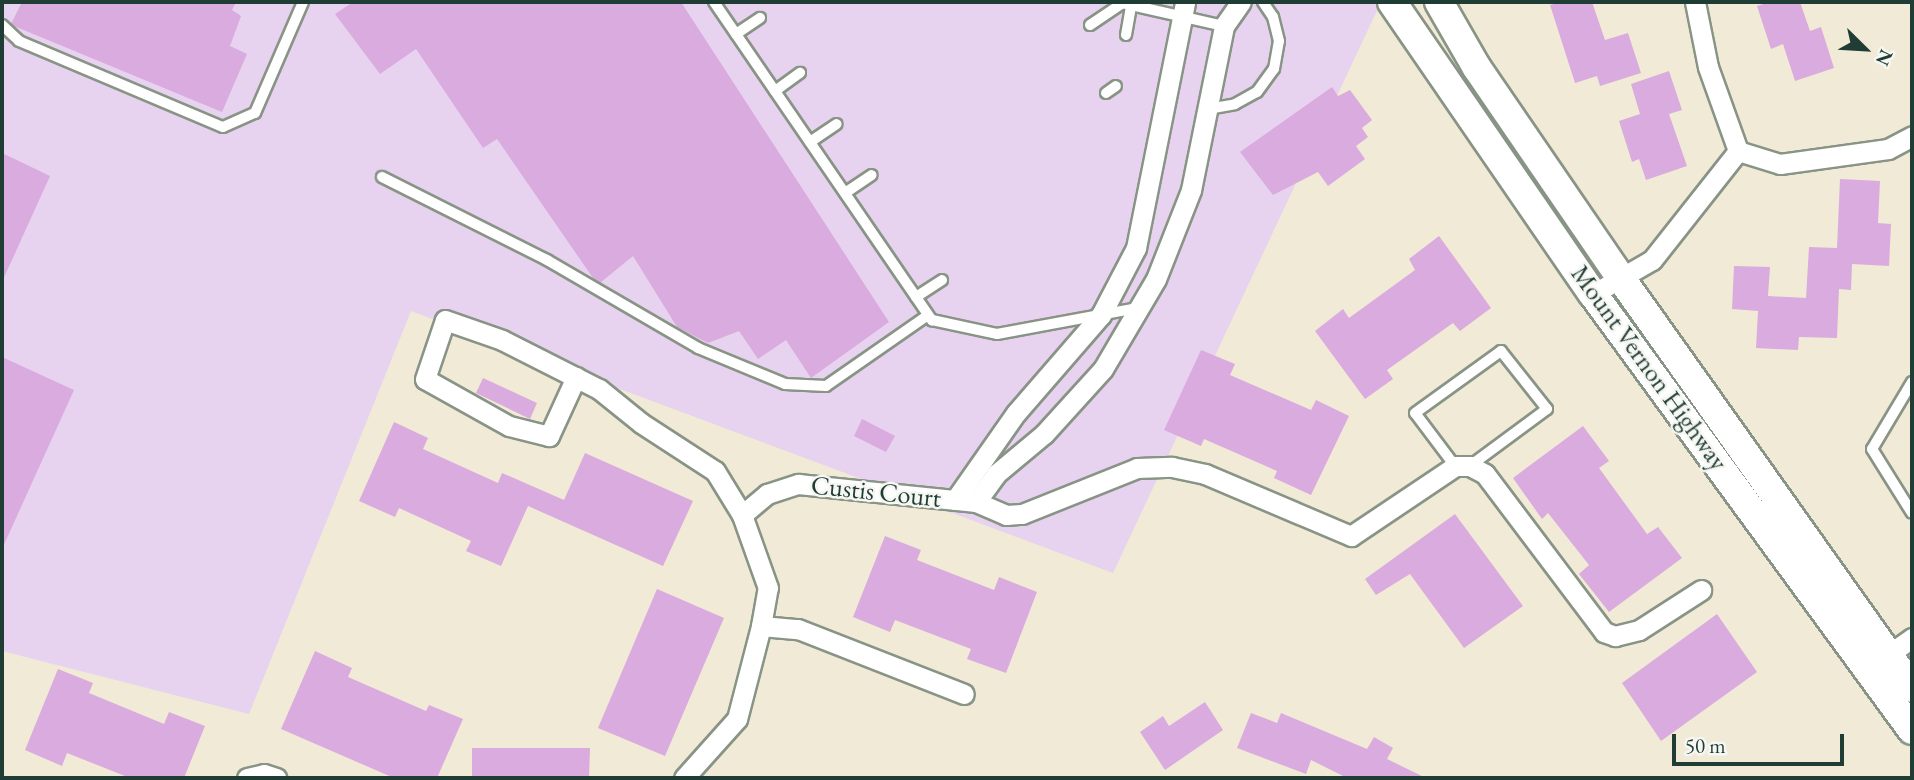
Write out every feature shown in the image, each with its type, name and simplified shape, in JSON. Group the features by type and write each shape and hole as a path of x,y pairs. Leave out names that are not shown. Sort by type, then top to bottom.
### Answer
{"street":[{"path":"976,502 996,474 1044,434 1103,369 1137,308 1157,279 1191,190 1224,26 1241,2"},
{"name":"Mount Vernon Highway","path":"1392,2 1593,294 1890,654 1912,730"},
{"name":"Mount Vernon Highway","path":"1439,2 1478,68 1620,277 1912,688"},
{"path":"1695,2 1708,67 1738,151"},
{"path":"954,500 1017,413 1101,315 1136,248 1182,9"},
{"path":"1738,151 1780,164 1888,149 1912,136"},
{"path":"1593,294 1652,260 1738,151"},
{"path":"576,377 548,436 509,426 425,379 445,320 502,340 576,377 599,389 641,423 715,471 742,515 768,588 737,719 684,778"},
{"path":"1462,466 1485,474 1604,632 1615,636 1639,630 1701,590"},
{"name":"Custis Court","path":"742,515 767,494 798,484 976,502 1006,515 1021,514 1137,468 1172,467 1206,474 1351,536 1462,466"},
{"path":"761,626 798,629 964,694"},
{"path":"247,778 264,774 276,778"}],"lane":[{"path":"2,25 19,41 223,127 255,113 303,2"},
{"path":"714,2 932,320 997,334 1137,308"},
{"path":"1207,109 1235,104 1257,92 1274,69 1279,41 1273,17 1263,2"},
{"path":"1090,25 1123,4 1182,9 1224,26"},
{"path":"1123,4 1126,35"},
{"path":"736,34 760,18"},
{"path":"775,91 800,73"},
{"path":"1106,93 1116,86"},
{"path":"810,142 837,124"},
{"path":"845,194 872,175"},
{"path":"382,177 547,260 698,348 785,384 826,386 928,315"},
{"path":"916,297 942,280"},
{"path":"1501,351 1546,409 1462,466 1415,413 1501,351"},
{"path":"1912,382 1872,449 1912,513"}],"shaded area":[{"path":"2,2 1381,2 1113,573 411,311 249,714 2,651"}],"building":[{"path":"22,2 236,2 232,10 241,16 230,46 247,54 222,112 14,26 11,24"},
{"path":"353,2 681,2 889,322 811,378 786,340 758,359 739,331 708,343 677,327 633,256 600,283 593,278 497,139 483,148 416,49 380,74 335,14"},
{"path":"1561,2 1592,2 1605,40 1628,33 1641,73 1600,86 1597,76 1575,83 1550,5"},
{"path":"1770,2 1800,2 1810,31 1821,27 1834,68 1795,81 1783,44 1771,49 1757,6"},
{"path":"1669,71 1682,110 1669,114 1687,166 1646,180 1639,159 1632,162 1619,121 1640,114 1631,84"},
{"path":"1332,87 1338,96 1350,90 1372,120 1362,128 1368,137 1356,146 1365,159 1328,186 1318,172 1273,195 1240,152"},
{"path":"2,153 50,176 2,282"},
{"path":"1840,179 1880,181 1878,223 1891,224 1889,266 1852,264 1851,290 1839,289 1837,338 1799,337 1798,350 1756,348 1758,311 1732,309 1734,266 1770,267 1768,296 1806,298 1809,247 1837,248"},
{"path":"1439,236 1491,308 1460,331 1453,323 1387,370 1393,379 1365,399 1315,331 1343,309 1349,318 1415,270 1409,259"},
{"path":"1201,350 1235,364 1230,375 1311,410 1316,400 1349,416 1311,495 1274,478 1277,471 1204,439 1201,446 1164,430"},
{"path":"2,357 74,390 2,549"},
{"path":"483,378 537,403 530,419 476,393"},
{"path":"862,419 895,436 886,452 854,436"},
{"path":"394,422 428,438 423,449 498,483 502,473 564,500 585,453 693,501 663,566 528,506 501,566 466,551 471,541 399,508 395,517 359,501"},
{"path":"1583,426 1609,461 1599,468 1647,534 1658,527 1682,558 1609,612 1579,574 1589,565 1548,513 1542,519 1513,478"},
{"path":"1455,514 1523,606 1464,648 1410,574 1376,595 1365,579"},
{"path":"885,536 921,550 917,560 994,590 999,577 1037,592 1006,673 967,659 971,649 895,620 890,632 853,617"},
{"path":"657,589 724,618 665,756 598,728"},
{"path":"1717,614 1757,672 1661,741 1622,683"},
{"path":"315,651 352,668 348,677 426,711 429,705 463,719 437,778 394,778 281,729"},
{"path":"58,669 93,683 89,693 164,724 169,712 205,726 184,778 130,778 67,753 62,766 25,750"},
{"path":"1205,702 1223,730 1165,770 1140,732 1163,716 1169,726"},
{"path":"1251,713 1277,723 1281,713 1367,749 1374,737 1393,748 1387,759 1426,778 1347,778 1311,760 1306,774 1237,748"},
{"path":"472,748 590,748 589,778 472,778"}]}
